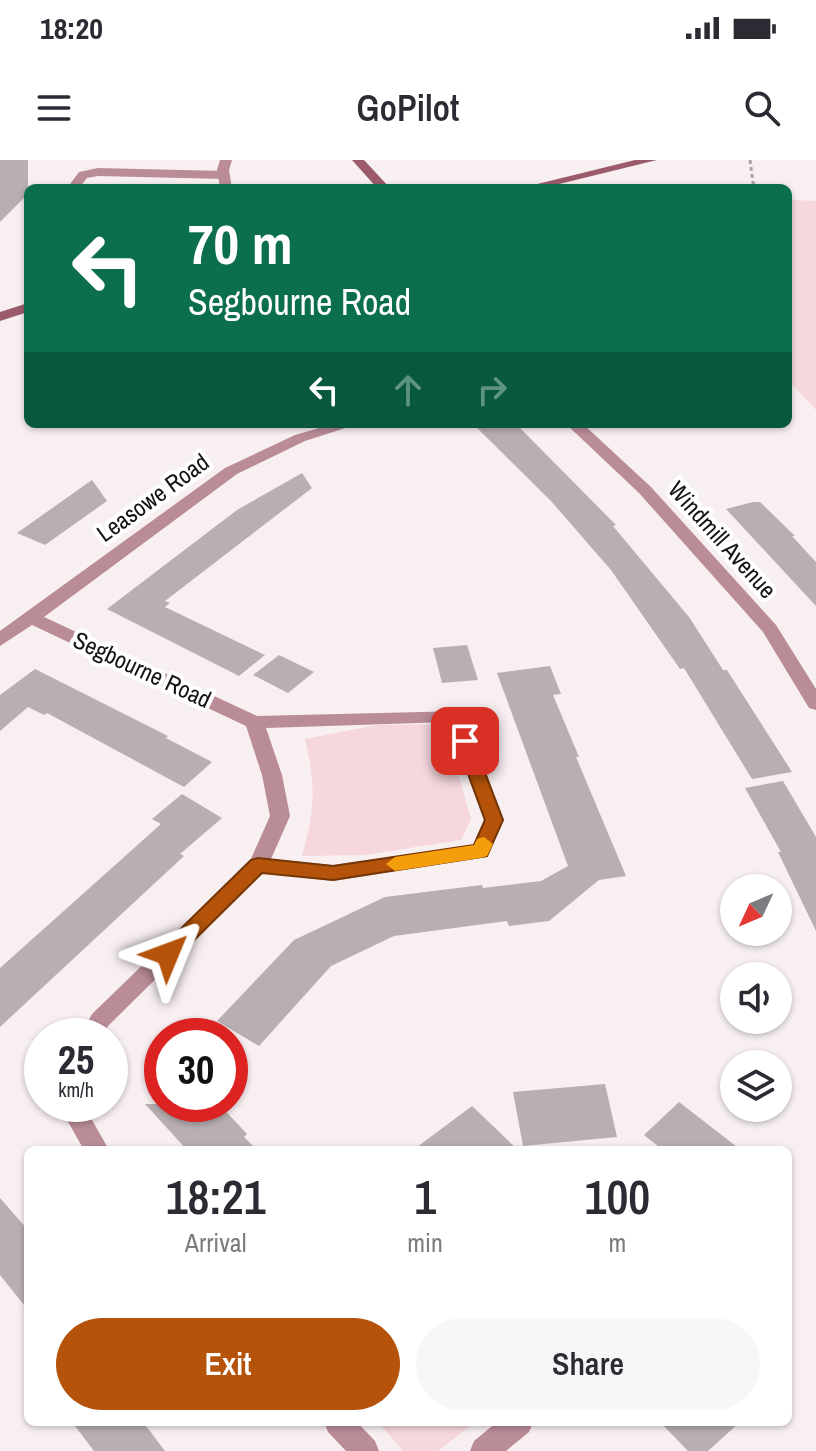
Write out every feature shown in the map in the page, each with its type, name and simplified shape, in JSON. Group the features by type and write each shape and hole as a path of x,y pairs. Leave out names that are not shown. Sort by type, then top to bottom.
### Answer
{"street":[{"path":"76,184 83,175 98,172 225,181 226,160"},
{"path":"358,160 380,184"},
{"path":"545,184 651,160"},
{"path":"0,317 24,308"},
{"name":"Leasowe Road","path":"0,640 231,471 300,438 336,428"},
{"name":"Windmill Avenue","path":"578,428 645,490 770,629 816,704"},
{"name":"Segbourne Road","path":"30,617 254,722 455,715 494,820 480,851 333,873 258,865"},
{"path":"102,1018 258,865 280,816 272,775 254,722"},
{"path":"81,1122 95,1146"},
{"path":"342,1426 365,1451"},
{"path":"484,1451 514,1426"}],"path":[{"path":"750,160 755,184"}],"shaded area":[{"path":"792,200 816,201 816,410 792,384"},
{"path":"444,724 471,819 461,840 365,855 302,856 310,825 312,798 305,739 377,725"},
{"path":"381,1426 470,1426 438,1451 403,1451"}],"building":[{"path":"0,160 28,160 28,184 24,184 24,198 0,222"},
{"path":"477,428 520,428 616,525 613,526 689,617 723,670 727,670 792,772 752,779 684,668 680,669 611,570 551,501"},
{"path":"302,473 312,488 165,601 170,603 165,607 265,655 239,676 107,609 237,510"},
{"path":"92,480 107,501 45,545 17,533"},
{"path":"760,502 816,562 816,606 726,509"},
{"path":"467,645 478,680 442,683 433,648"},
{"path":"279,655 314,672 288,693 253,675"},
{"path":"550,666 561,694 553,695 626,876 599,880 549,921 509,926 507,921 394,936 331,966 259,1046 248,1039 248,1018 220,1018 294,940 385,897 541,881 568,866 497,673"},
{"path":"35,669 168,736 166,738 212,762 184,787 47,713 44,715 28,707 0,731 0,695"},
{"path":"783,781 816,837 816,931 792,881 792,874 789,874 778,852 781,852 745,788"},
{"path":"182,794 222,818 180,854 184,856 0,1027 0,968 161,824 152,819"},
{"path":"605,1084 617,1137 523,1146 513,1092"},
{"path":"679,1102 736,1146 658,1146 644,1135"},
{"path":"472,1106 514,1146 418,1146"},
{"path":"161,1122 236,1122 253,1146 183,1146"},
{"path":"0,1198 24,1225 24,1305 0,1275"},
{"path":"75,1426 146,1426 165,1451 94,1451"},
{"path":"664,1426 736,1426 708,1451 688,1451"}],"slow traffic":[{"path":"395,864 480,851 484,844"}],"route":[{"path":"168,954 258,865 333,873 480,851 494,820 465,741"}]}
